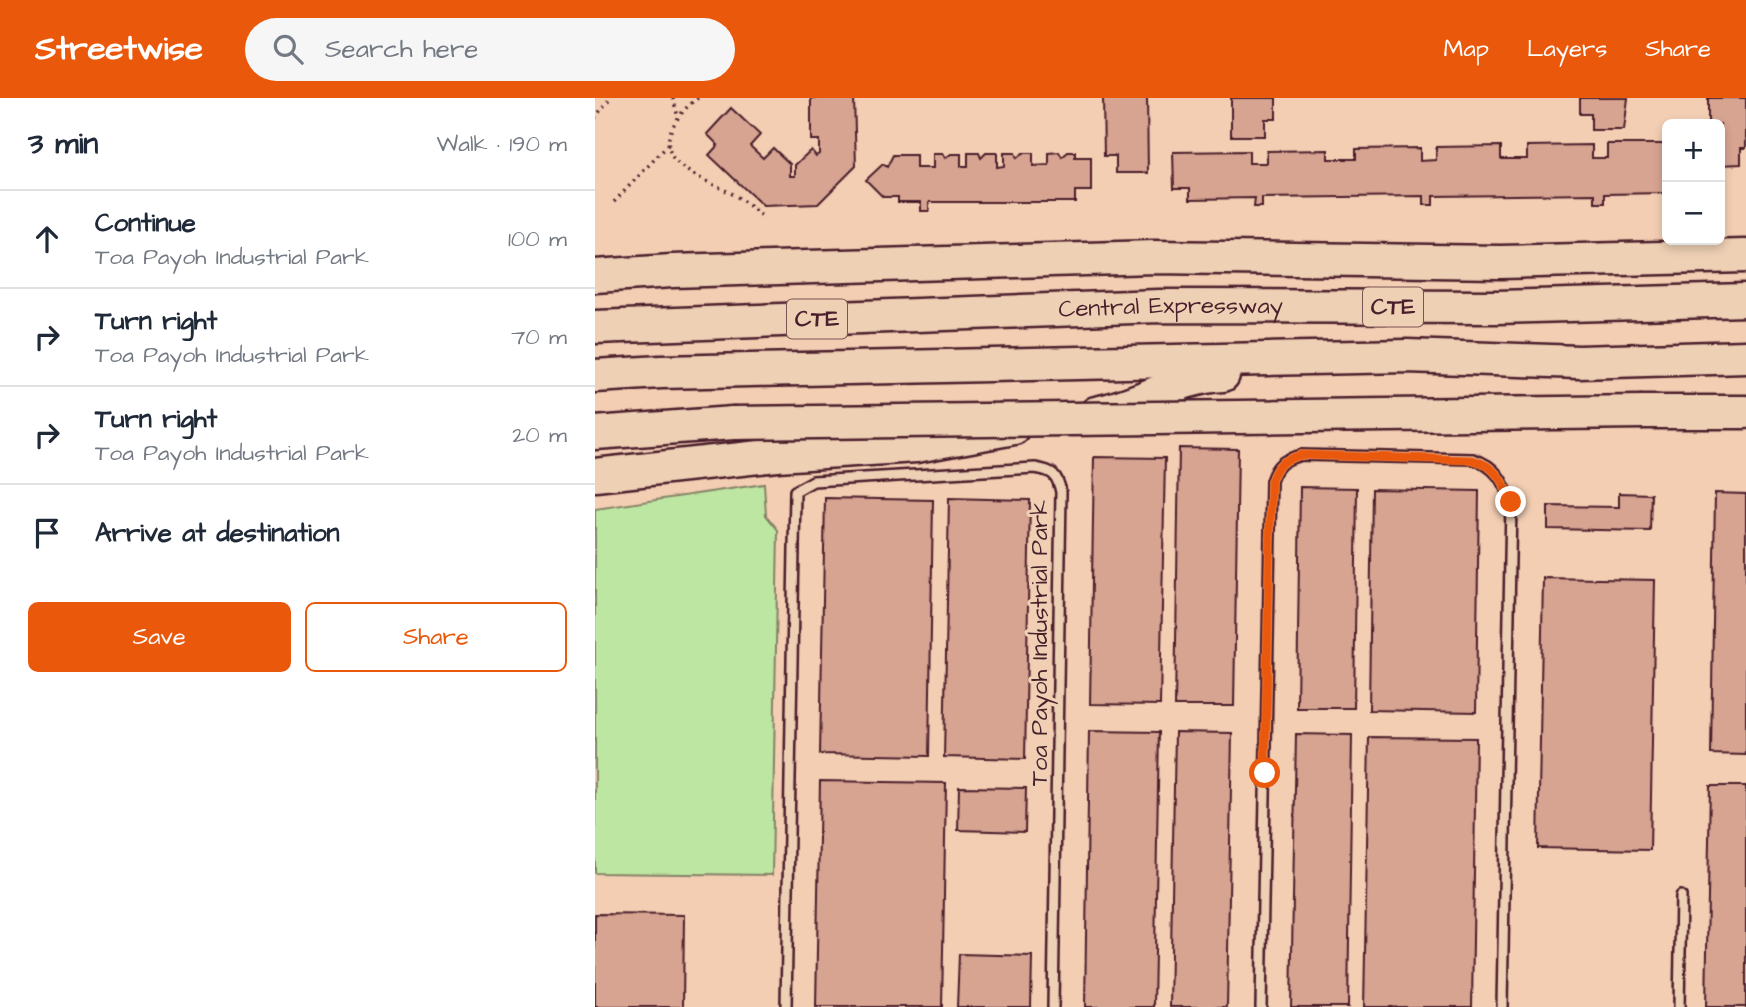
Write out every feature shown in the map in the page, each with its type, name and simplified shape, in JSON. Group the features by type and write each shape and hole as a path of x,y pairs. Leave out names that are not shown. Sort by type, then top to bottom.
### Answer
{"highway":[{"path":"595,276 672,271 1154,257 1500,262 1746,256"},
{"name":"Central Expressway","path":"595,327 1159,306 1497,307 1746,300"},
{"path":"595,475 777,455 916,446 1121,408 1198,376 1374,369 1407,356"},
{"name":"CTE","path":"595,376 661,372 1407,356 1579,362 1746,357"},
{"path":"595,433 733,423 1746,412"},
{"path":"595,450 700,424"}],"lane":[{"path":"1261,1007 1271,481 1277,466 1285,459 1301,455 1473,460 1488,464 1502,479 1511,502 1502,1007"},
{"name":"Toa Payoh Industrial Park","path":"786,1007 795,491 813,481 1035,468 1052,471 1058,478 1061,492 1053,1007"},
{"path":"1679,1007 1681,896"}],"path":[{"path":"595,118 610,98"},
{"path":"673,98 678,117"},
{"path":"614,202 668,145 678,117 698,98"},
{"path":"668,145 677,165 702,181 728,191 762,216"}],"green space":[{"path":"764,484 766,515 778,530 772,875 595,873 595,509"}],"building":[{"path":"811,98 854,98 856,166 818,204 763,206 709,155 718,145 707,134 731,108 760,135 750,146 763,158 773,148 790,164 790,176 795,176 795,165 811,150 816,156 819,154 819,140 811,140"},
{"path":"1103,98 1147,98 1148,173 1116,173 1116,156 1104,156"},
{"path":"1231,98 1276,98 1276,119 1265,119 1265,136 1231,136"},
{"path":"1580,98 1628,98 1624,130 1591,130 1591,114 1580,114"},
{"path":"1708,98 1746,98 1746,148 1741,148 1741,164 1725,165 1725,119 1708,119"},
{"path":"1607,144 1662,144 1662,193 1605,194 1605,203 1595,203 1595,194 1433,196 1433,205 1424,205 1424,196 1262,198 1262,207 1254,207 1255,198 1190,199 1190,188 1174,188 1173,152 1249,151 1249,163 1267,163 1267,151 1328,150 1328,159 1356,159 1356,149 1420,148 1420,161 1436,160 1436,147 1501,146 1501,159 1527,159 1527,146 1592,145 1592,158 1607,158"},
{"path":"1059,152 1062,157 1068,152 1075,152 1075,157 1091,157 1091,191 1075,191 1075,202 929,202 929,211 921,211 921,202 898,202 898,197 883,197 866,180 883,164 887,167 893,155 916,155 916,168 933,168 933,154 943,154 945,158 951,154 961,154 961,166 968,166 968,153 979,153 981,158 986,153 997,153 997,167 1004,166 1004,153 1015,153 1017,158 1023,153 1033,153 1033,166 1049,165 1049,153"},
{"path":"1179,448 1238,449 1234,706 1175,706"},
{"path":"1094,457 1165,458 1160,705 1090,704"},
{"path":"1300,487 1357,488 1354,708 1297,708"},
{"path":"1372,489 1479,491 1476,712 1369,710"},
{"path":"1619,493 1651,494 1650,531 1548,529 1548,506 1619,507"},
{"path":"1715,493 1746,494 1746,755 1711,754"},
{"path":"825,498 933,500 929,756 820,754"},
{"path":"949,498 1030,500 1025,759 944,757"},
{"path":"1543,578 1655,580 1650,850 1538,848"},
{"path":"1089,731 1159,732 1154,1007 1085,1007"},
{"path":"1175,732 1232,733 1227,1007 1170,1007"},
{"path":"1296,734 1352,735 1348,1007 1291,1007"},
{"path":"1369,737 1476,738 1472,1007 1364,1007"},
{"path":"820,781 946,783 942,1007 816,1007"},
{"path":"1710,786 1746,786 1746,1007 1706,1007"},
{"path":"959,787 1026,788 1025,832 958,830"},
{"path":"595,914 684,915 683,1007 595,1007"},
{"path":"959,954 1032,956 1031,1007 957,1007"}],"route":[{"path":"1265,773 1271,481 1277,466 1285,459 1301,455 1453,457 1473,460 1488,464 1502,479 1511,502"}]}
